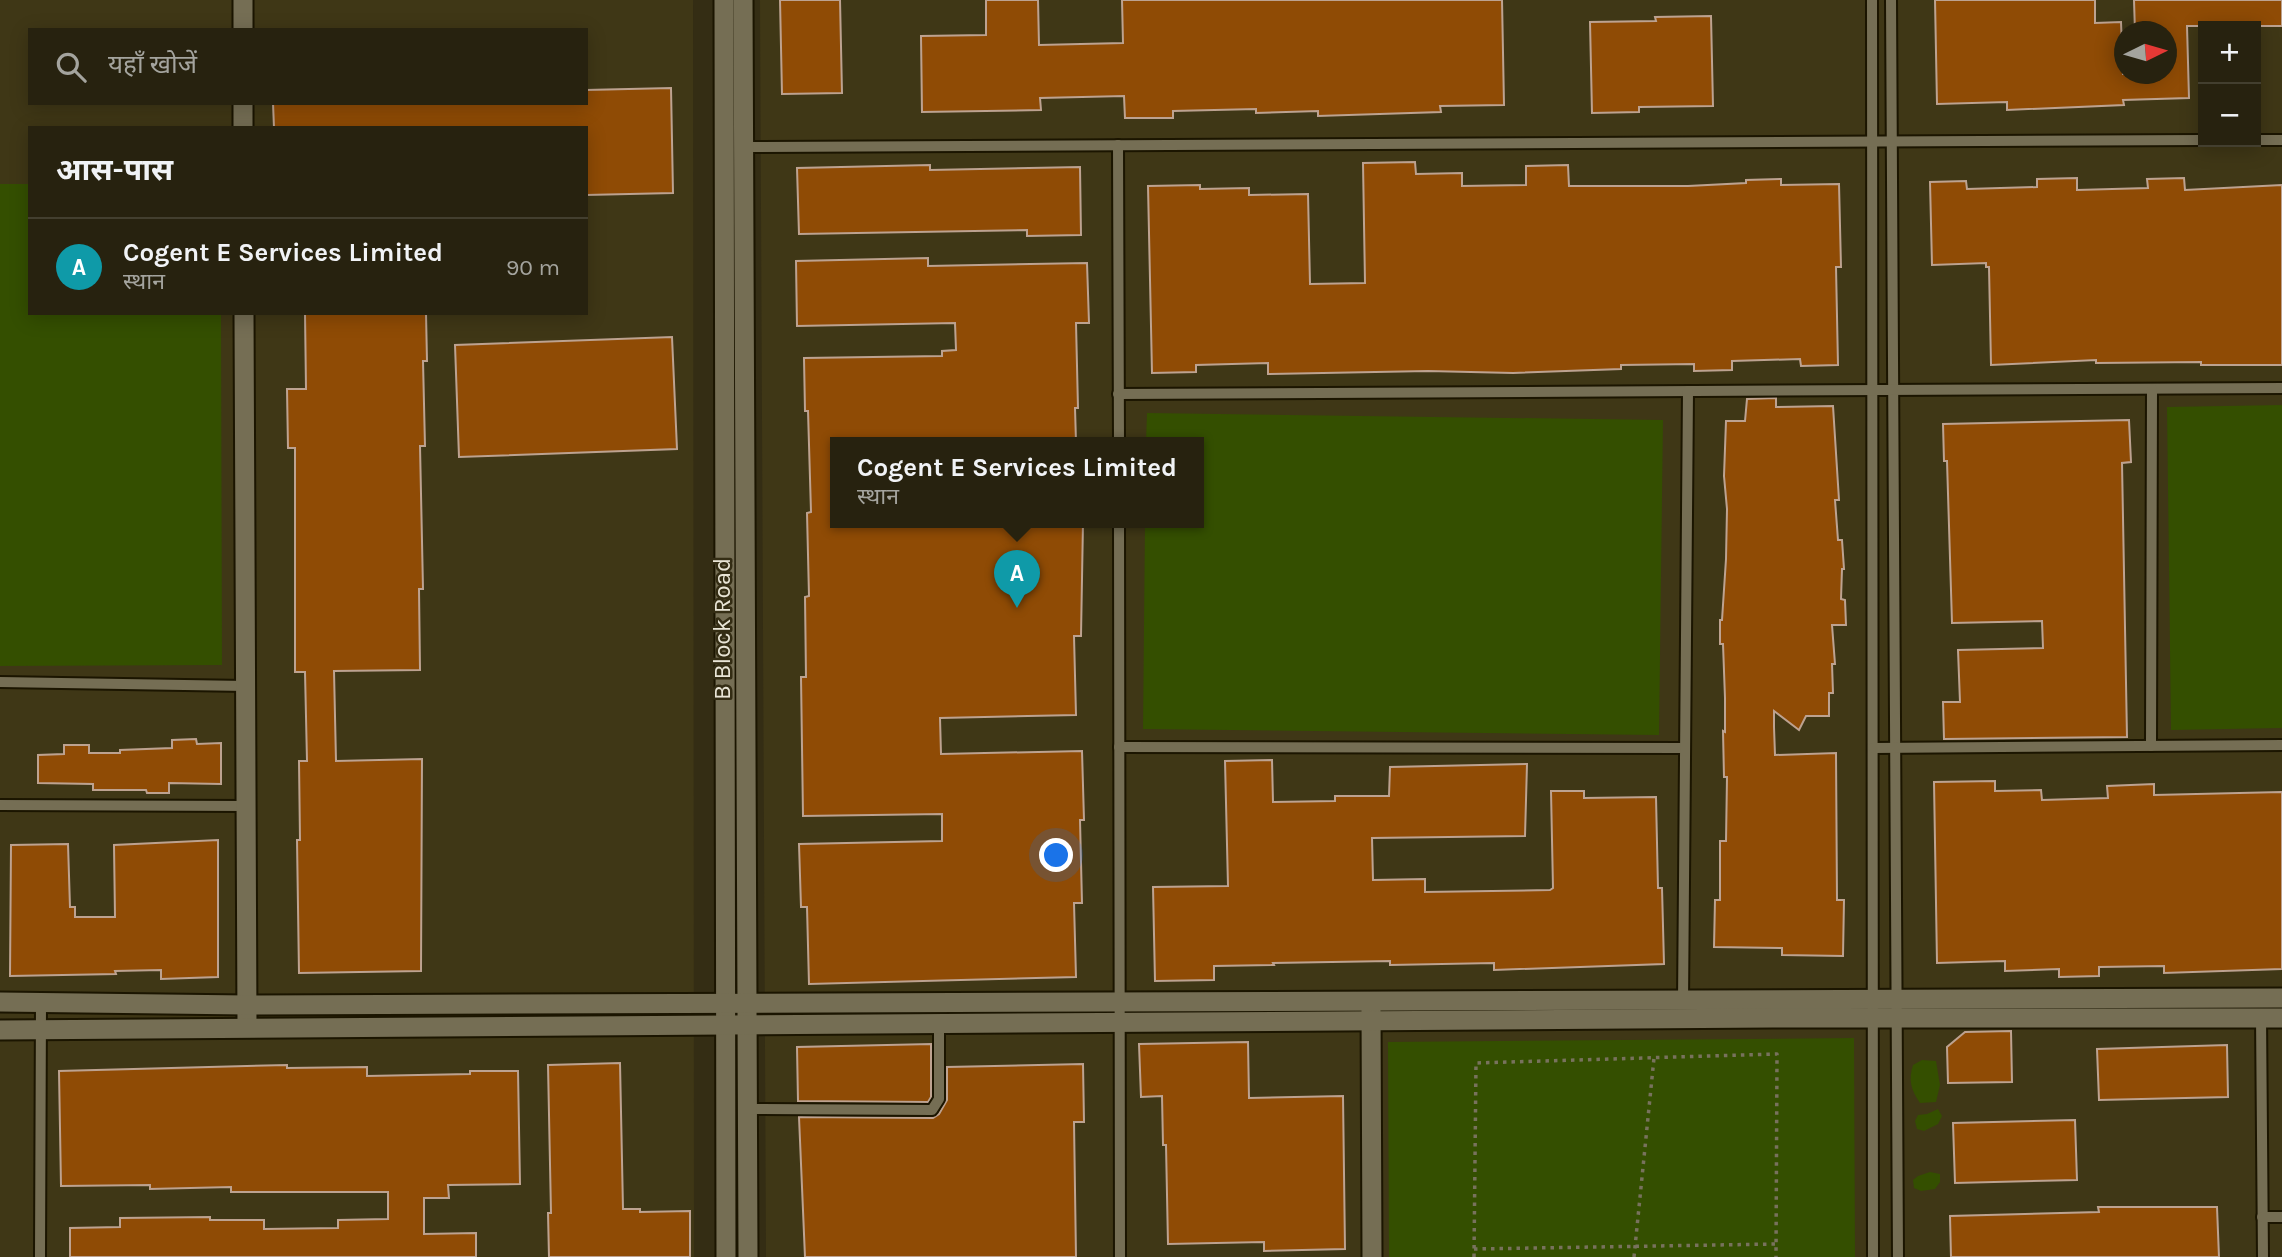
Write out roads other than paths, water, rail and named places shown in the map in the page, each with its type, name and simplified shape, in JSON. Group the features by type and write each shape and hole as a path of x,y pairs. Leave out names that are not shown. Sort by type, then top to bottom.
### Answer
{"street":[{"path":"243,0 243,28"},
{"name":"B Block Road","path":"724,0 735,147 748,1003 748,1257"},
{"name":"B Block Road","path":"726,1257 735,147 743,0"},
{"path":"243,105 243,126"},
{"path":"244,315 247,1027"},
{"path":"1897,1009 2282,998"},
{"path":"0,1002 247,1006 1119,1002 1371,1011"},
{"path":"0,1030 1120,1022 1371,1011 1683,1009 1897,1009 2282,1018"},
{"path":"1371,1011 1372,1257"}],"lane":[{"path":"1872,0 1873,1257"},
{"path":"1891,0 1898,1257"},
{"path":"735,147 2198,140"},
{"path":"2261,140 2282,140"},
{"path":"1118,145 1119,437"},
{"path":"1118,394 2282,388"},
{"path":"2151,746 2152,389"},
{"path":"1683,1009 1688,391"},
{"path":"1119,528 1120,1257"},
{"path":"0,682 246,686"},
{"path":"1873,748 2282,745"},
{"path":"1119,747 1685,748"},
{"path":"0,805 246,806"},
{"path":"2260,998 2263,1257"},
{"path":"40,1257 41,1003"},
{"path":"748,1109 932,1110 939,1099 939,1024"},
{"path":"2262,1217 2282,1217"}],"place":[{"name":"Cogent E Services Limited","path":"1017,608"}]}
